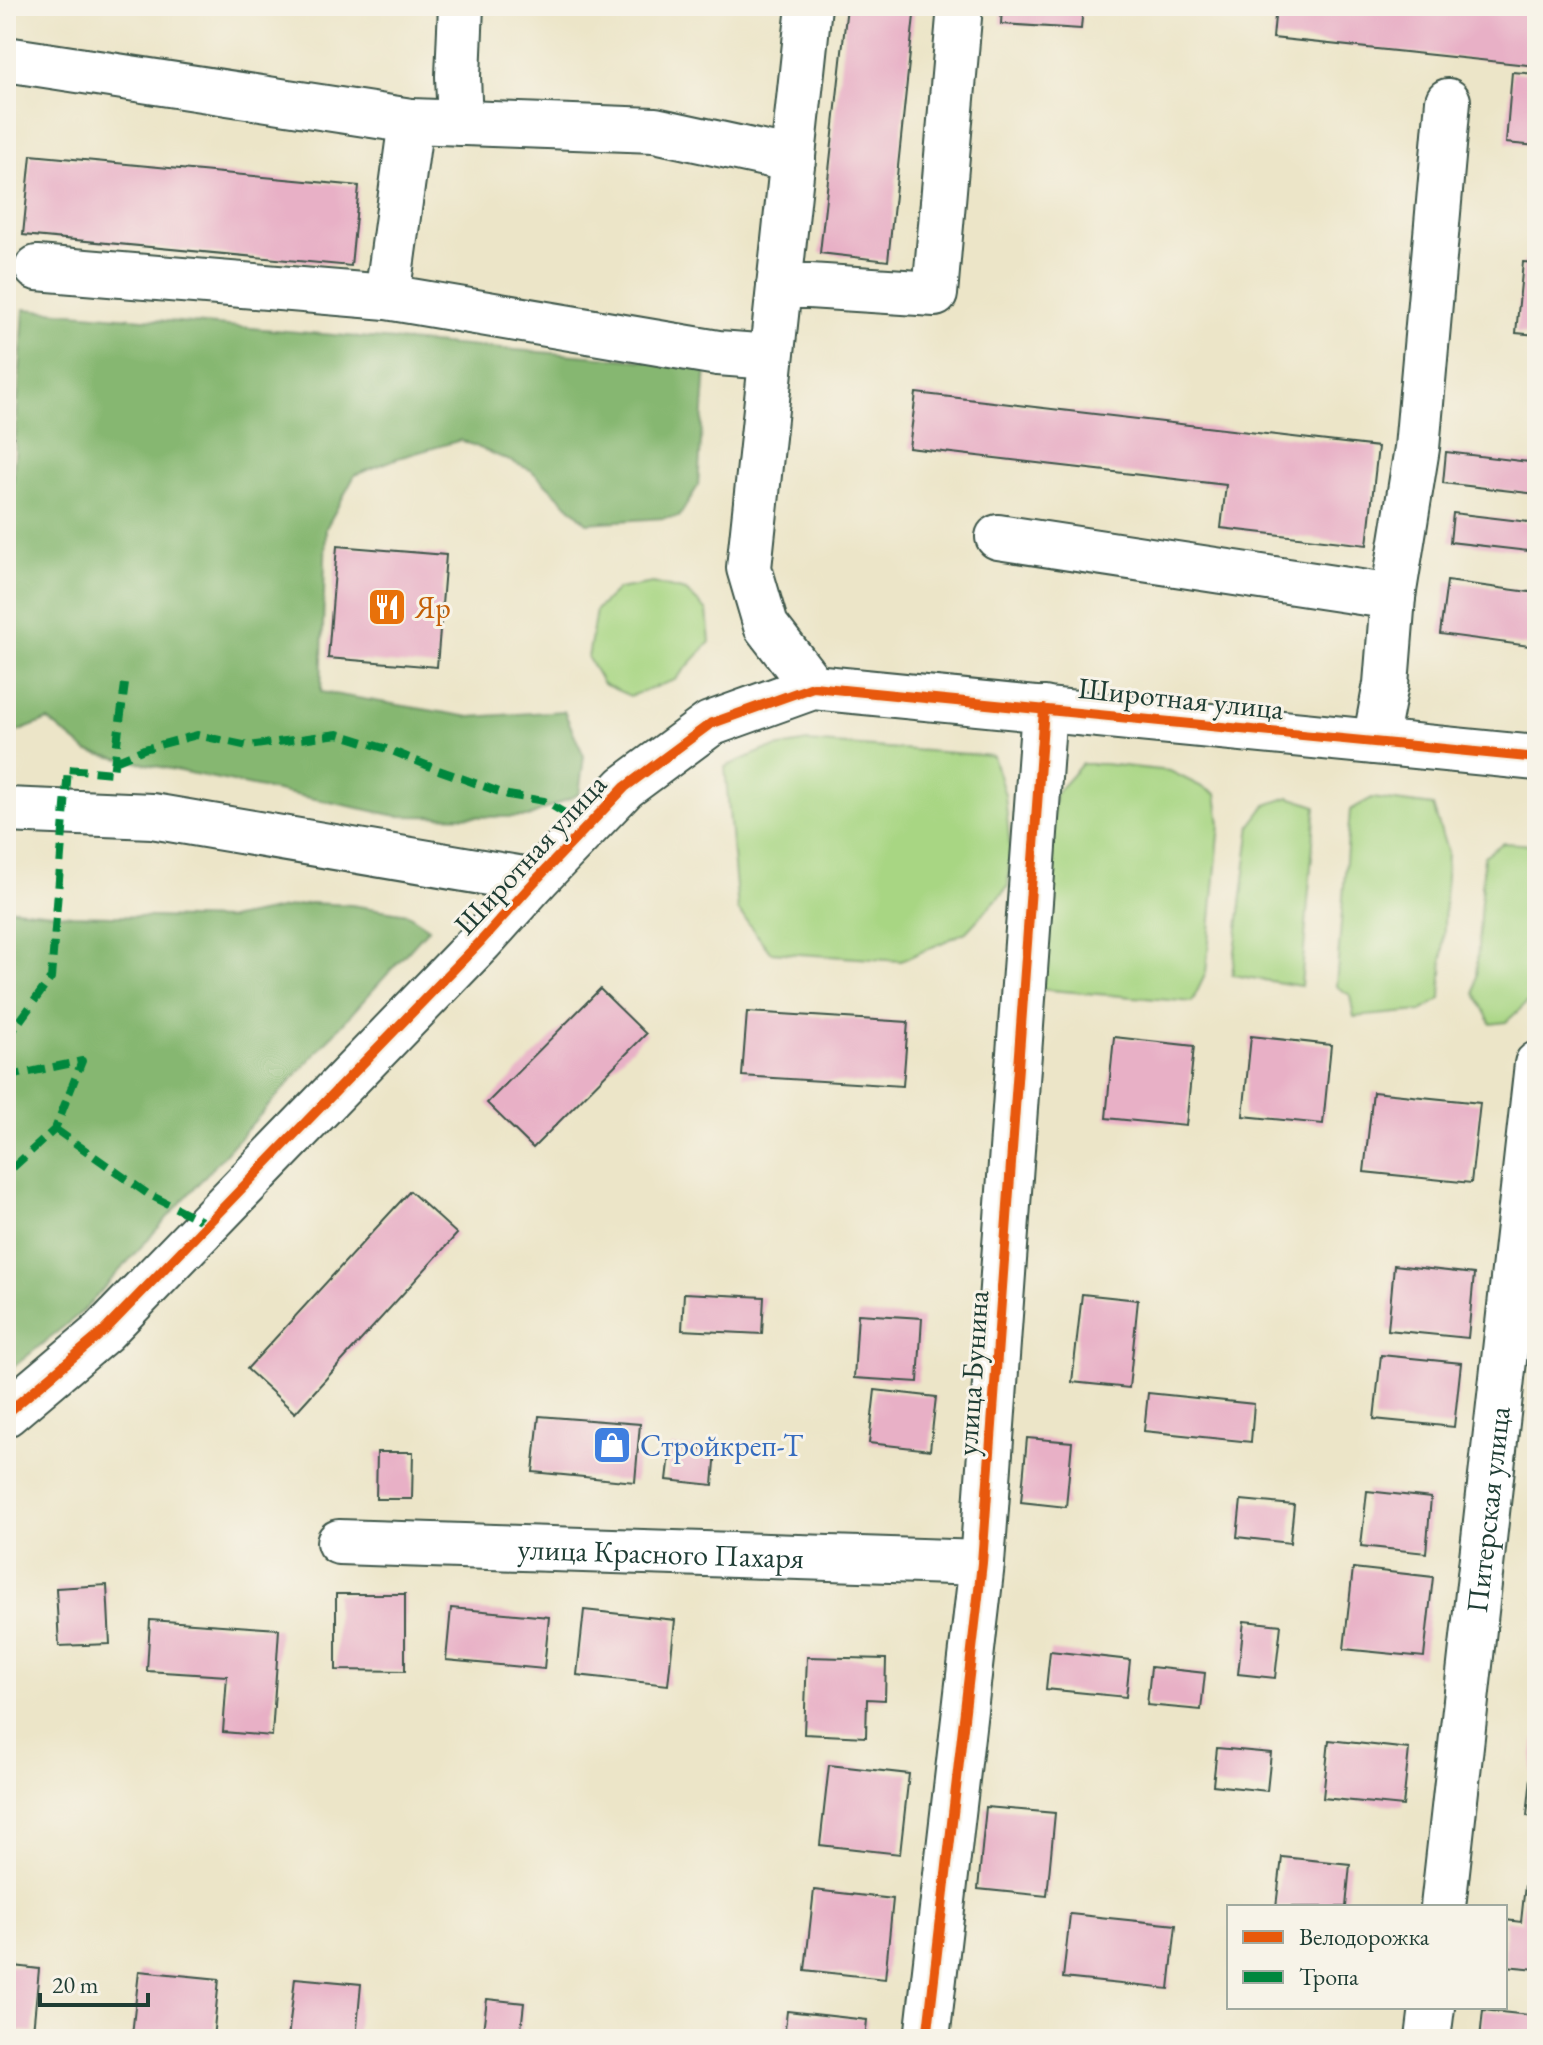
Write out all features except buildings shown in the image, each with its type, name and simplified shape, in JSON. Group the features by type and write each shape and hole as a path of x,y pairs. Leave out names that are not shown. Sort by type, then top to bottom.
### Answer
{"street":[{"path":"460,123 458,76 461,6"},
{"path":"809,6 749,568 766,626 813,687"},
{"path":"779,286 935,294 960,6"},
{"path":"6,59 411,121 655,130 793,160"},
{"path":"1375,742 1386,684 1393,597 1417,448 1448,101"},
{"path":"387,297 411,121"},
{"path":"37,268 387,297 718,353 771,357"},
{"path":"998,537 1393,597"},
{"name":"Широтная улица","path":"6,1414 103,1332 481,941 625,787 710,724 813,687 1537,758"},
{"name":"улица Бунина","path":"927,2039 982,1563 1044,709"},
{"path":"6,810 152,816 535,881"},
{"name":"Питерская улица","path":"1443,1905 1537,1064"},
{"name":"улица Красного Пахаря","path":"339,1542 982,1563"},
{"path":"1428,2039 1432,2009"}],"green space":[{"path":"24,309 706,366 698,486 679,517 587,523 531,470 461,440 398,458 355,475 326,528 321,692 470,717 564,711 584,756 579,794 528,817 397,816 88,752 48,720 6,736 6,500 12,500"},
{"path":"653,583 686,591 707,611 710,642 675,680 630,696 603,684 588,658 596,610 618,589"},
{"path":"807,742 993,756 1005,795 1010,848 1008,887 966,932 901,961 770,952 738,910 725,767 765,750"},
{"path":"1082,764 1170,771 1216,794 1220,824 1206,973 1192,1002 1038,989 1055,794"},
{"path":"1289,797 1316,806 1301,986 1232,975 1251,825 1266,805"},
{"path":"1372,798 1433,806 1447,851 1441,999 1421,1011 1354,1017 1350,995 1336,986 1350,810"},
{"path":"1503,843 1537,845 1537,934 1529,1001 1506,1022 1491,1024 1475,993 1484,856"},
{"path":"310,903 351,905 408,914 429,928 83,1311 6,1373 6,908 72,915 229,919"}],"marked path":[{"path":"6,1040 51,978 68,769 113,773 125,684"},
{"path":"115,761 144,749 197,735 248,746 338,734 390,750 508,795 544,801 573,818"},
{"path":"6,1077 82,1061 55,1129 6,1174"},
{"path":"55,1129 148,1194 208,1224"}],"cycle path":[{"path":"6,1414 103,1332 481,941 625,787 710,724 813,687 1537,758"},
{"path":"927,2039 982,1563 1044,709"}],"place":[{"name":"Яр","path":"387,607"},
{"name":"Стройкреп-Т","path":"612,1445"}]}
